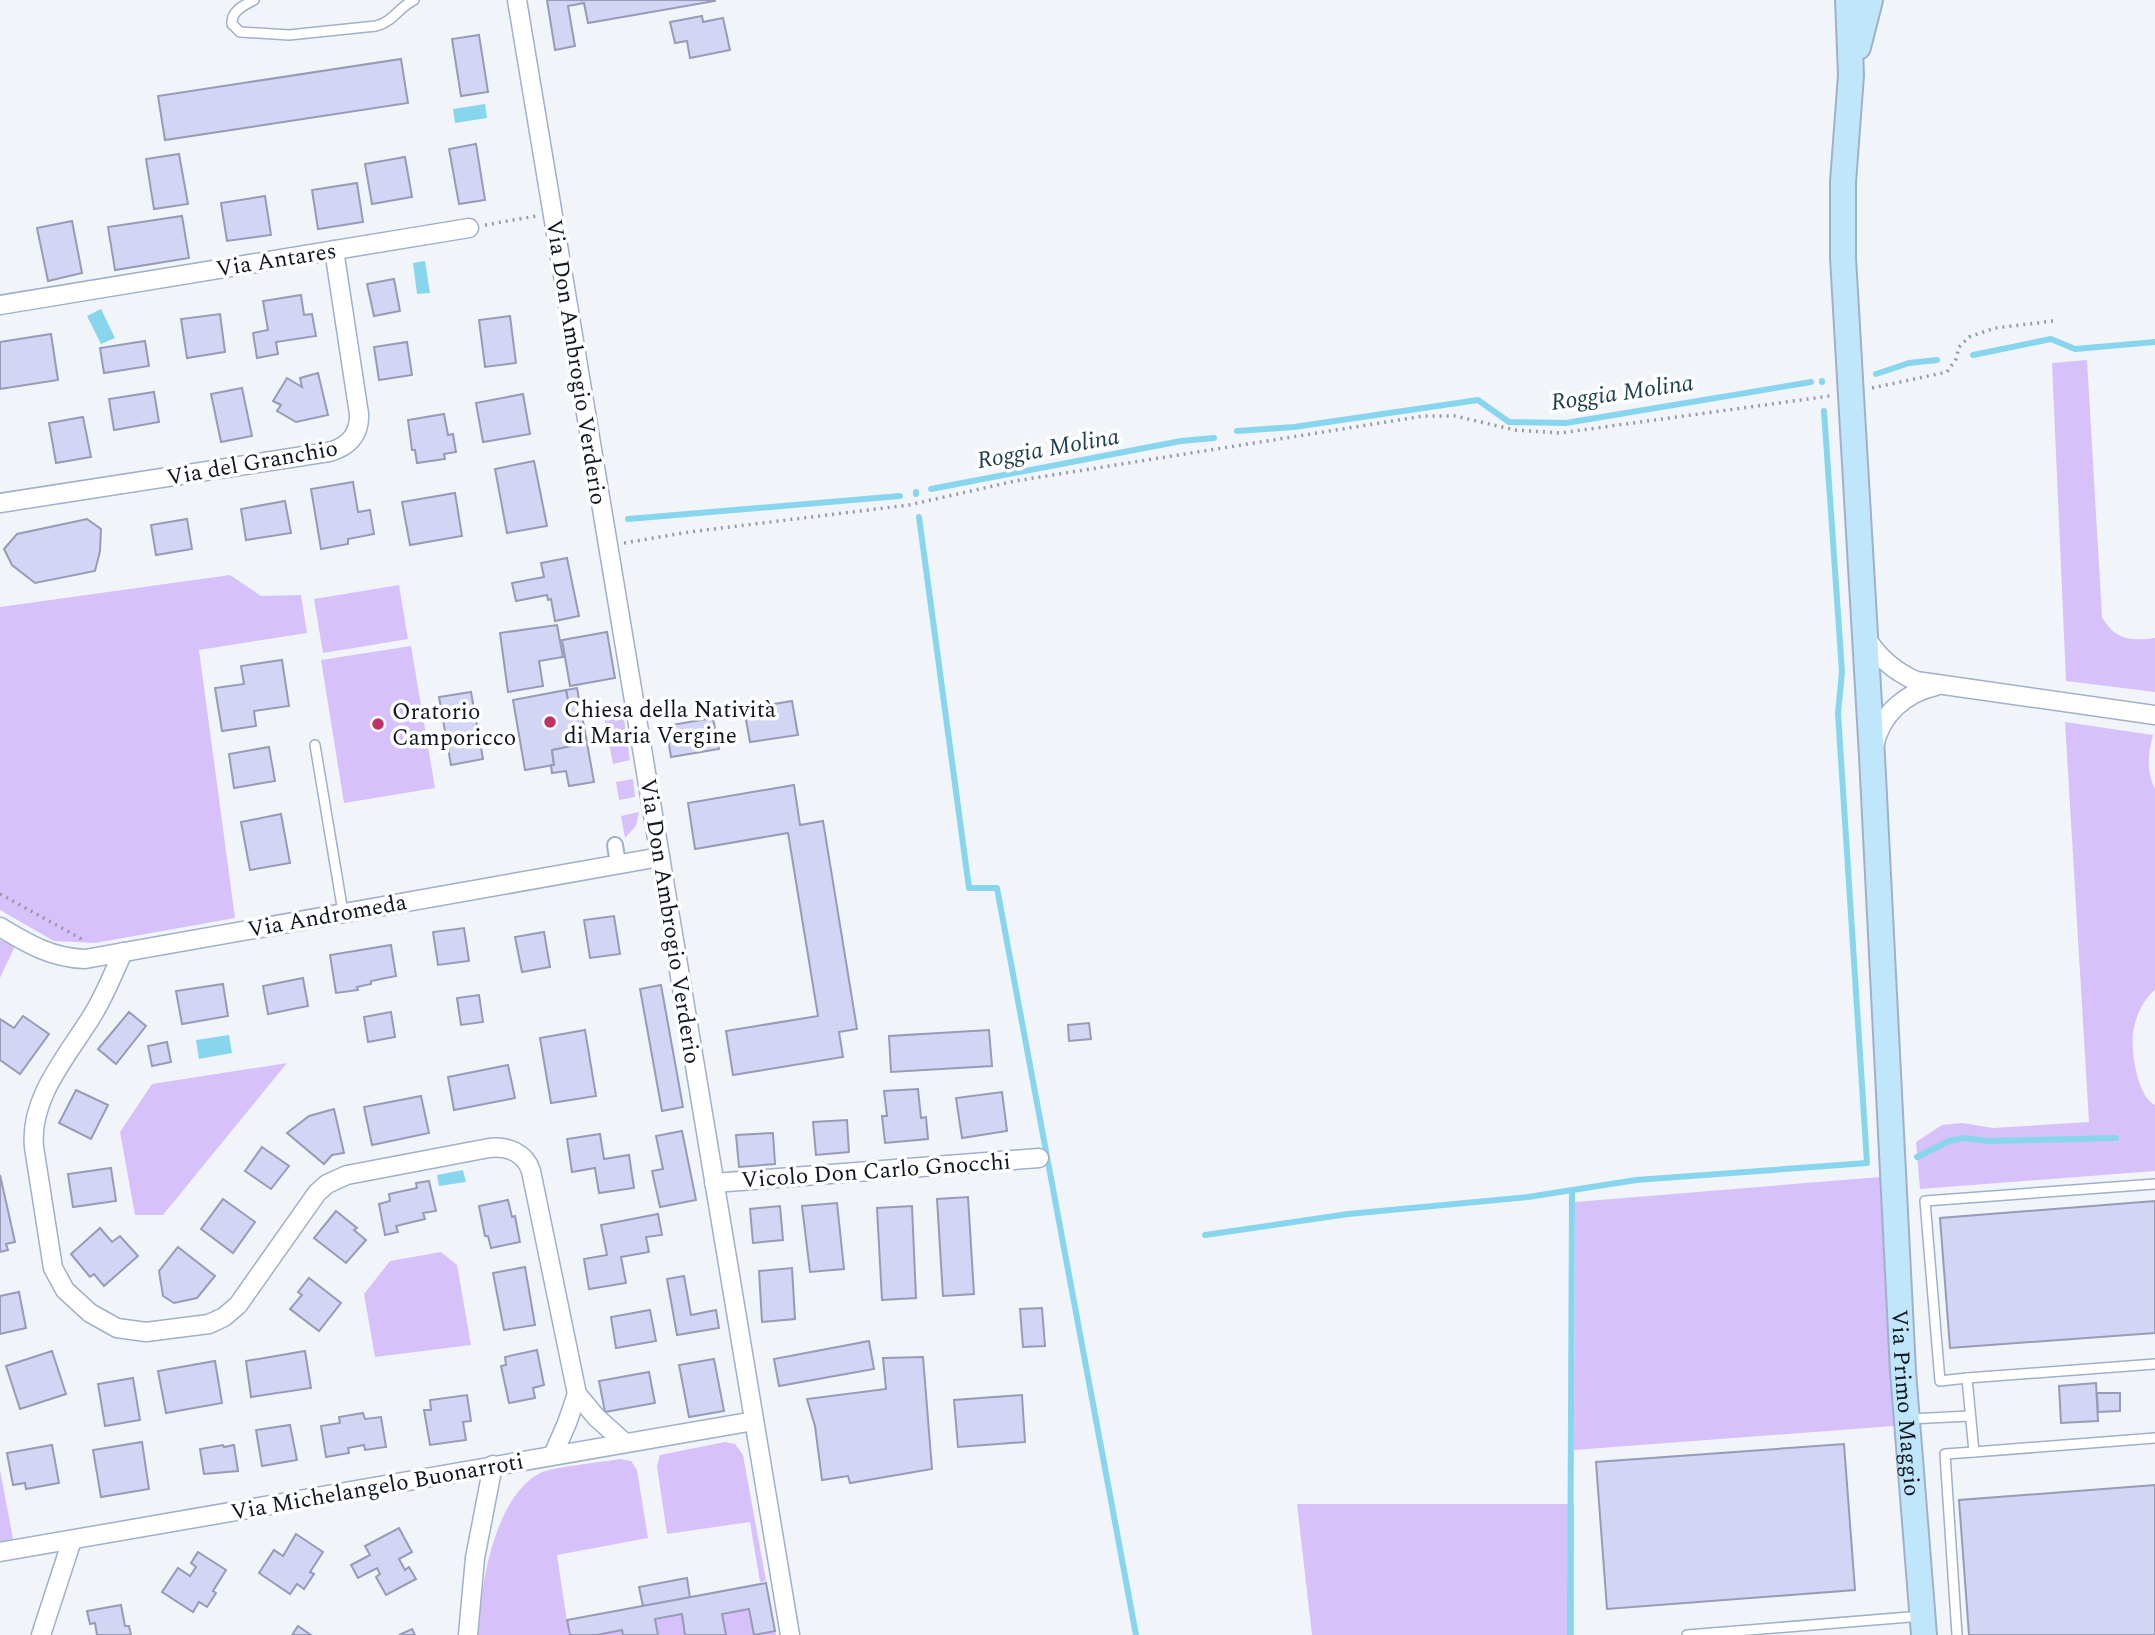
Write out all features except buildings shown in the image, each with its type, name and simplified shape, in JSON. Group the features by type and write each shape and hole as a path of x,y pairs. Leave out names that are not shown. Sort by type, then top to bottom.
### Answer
{"main road":[{"path":"1848,0 1851,75"},
{"path":"1851,75 1870,0"},
{"name":"Via Primo Maggio","path":"1851,75 1842,215 1845,302 1866,638 1906,1420 1923,1625"}],"street":[{"name":"Via Don Ambrogio Verderio","path":"517,0 790,1635"},
{"name":"Via Antares","path":"0,304 469,228"},
{"name":"Via del Granchio","path":"0,503 328,452 347,444 356,433 359,414 334,250"},
{"path":"1866,638 1891,668 1916,681 2155,715"},
{"path":"1872,756 1880,728 1895,707 1915,693 1938,685"},
{"path":"615,845 618,864"},
{"name":"Via Andromeda","path":"0,927 50,954 92,958 660,857"},
{"path":"123,952 102,999 46,1089 35,1121 34,1147 50,1254 58,1279 70,1295 106,1323 131,1331 155,1331 209,1324 224,1317 238,1305 317,1193 327,1184 347,1175 489,1148 505,1149 521,1155 528,1162 531,1171 577,1394 596,1417 625,1443"},
{"name":"Vicolo Don Carlo Gnocchi","path":"714,1183 1039,1158"},
{"path":"553,1455 577,1394"},
{"name":"Via Michelangelo Buonarroti","path":"0,1552 754,1421"},
{"path":"468,1635 475,1558 493,1465"},
{"path":"41,1635 72,1540"}],"lane":[{"path":"254,0 240,8 232,19 232,24 240,32 289,35 387,23 404,5 414,0"},
{"path":"315,745 344,912"},
{"path":"2155,1184 1925,1201 1940,1381 2155,1364"},
{"path":"1967,1378 1974,1452"},
{"path":"1906,1420 1970,1416"},
{"path":"1957,1635 1945,1454 2155,1438"},
{"path":"1687,1635 1777,1631 1883,1618 1923,1625"}],"path":[{"path":"469,228 553,214"},
{"path":"608,545 689,532 909,505 1016,481 1424,416 1455,416 1515,430 1560,433 1852,393 1947,372 1956,359 1959,347 1969,337 1984,331 2053,321"},
{"path":"0,894 80,937 92,958"}],"shaded area":[{"path":"2087,360 2102,617 2118,635 2131,639 2155,638 2155,692 2066,681 2052,363"},
{"path":"230,575 261,596 301,595 307,633 199,650 235,918 95,943 54,941 0,910 0,607"},
{"name":"Oratorio Camporicco","path":"399,585 408,639 323,653 314,599"},
{"name":"Oratorio Camporicco","path":"411,646 435,788 344,803 321,660"},
{"path":"623,712 630,760 613,764 604,716"},
{"path":"2065,722 2153,735 2149,762 2155,789 2155,990 2140,1009 2133,1041 2134,1062 2140,1083 2144,1093 2155,1105 2155,1171 1920,1189 1916,1142 1942,1125 1962,1123 1993,1128 2089,1122"},
{"path":"633,779 635,797 619,800 616,782"},
{"path":"639,812 636,826 625,838 621,816"},
{"path":"0,940 15,946 0,978"},
{"path":"287,1063 163,1215 135,1215 120,1132 152,1084"},
{"path":"1880,1177 1894,1426 1574,1450 1575,1202"},
{"path":"441,1252 457,1265 471,1345 375,1357 364,1294 390,1261"},
{"path":"725,1442 735,1444 743,1455 766,1581 760,1582 750,1522 667,1534 657,1466 660,1455"},
{"path":"620,1459 631,1461 637,1470 648,1538 557,1555 569,1635 477,1635 492,1546 511,1502 524,1485 546,1471"},
{"path":"0,1470 13,1539 0,1542"},
{"path":"1297,1504 1574,1504 1574,1635 1312,1635"},
{"path":"766,1583 776,1635 570,1635 567,1620"}],"water":[{"path":"485,104 487,118 455,123 453,109"},
{"path":"425,261 430,293 417,294 413,263"},
{"path":"101,309 115,338 101,344 87,316"},
{"path":"229,1035 232,1053 199,1059 196,1040"},
{"path":"463,1170 466,1182 439,1186 437,1175"}],"waterway":[{"name":"Roggia Molina","path":"1973,355 2051,339 2075,349 2155,342"},
{"name":"Roggia Molina","path":"1876,374 1909,363 1937,360"},
{"name":"Roggia Molina","path":"1237,431 1294,427 1478,400 1509,422 1566,423 1811,382"},
{"path":"1205,1235 1348,1214 1528,1197 1636,1180 1867,1163 1838,713 1842,672 1824,411"},
{"name":"Roggia Molina","path":"931,489 1181,441 1214,438"},
{"name":"Roggia Molina","path":"628,519 900,496"},
{"path":"919,517 969,888 997,888 1136,1635"},
{"path":"1917,1157 1949,1141 1964,1138 1988,1141 2116,1138"},
{"path":"1570,1635 1572,1190"}],"place":[{"name":"Chiesa della Natività di Maria Vergine","path":"550,722"},
{"name":"Oratorio Camporicco","path":"378,724"}]}
